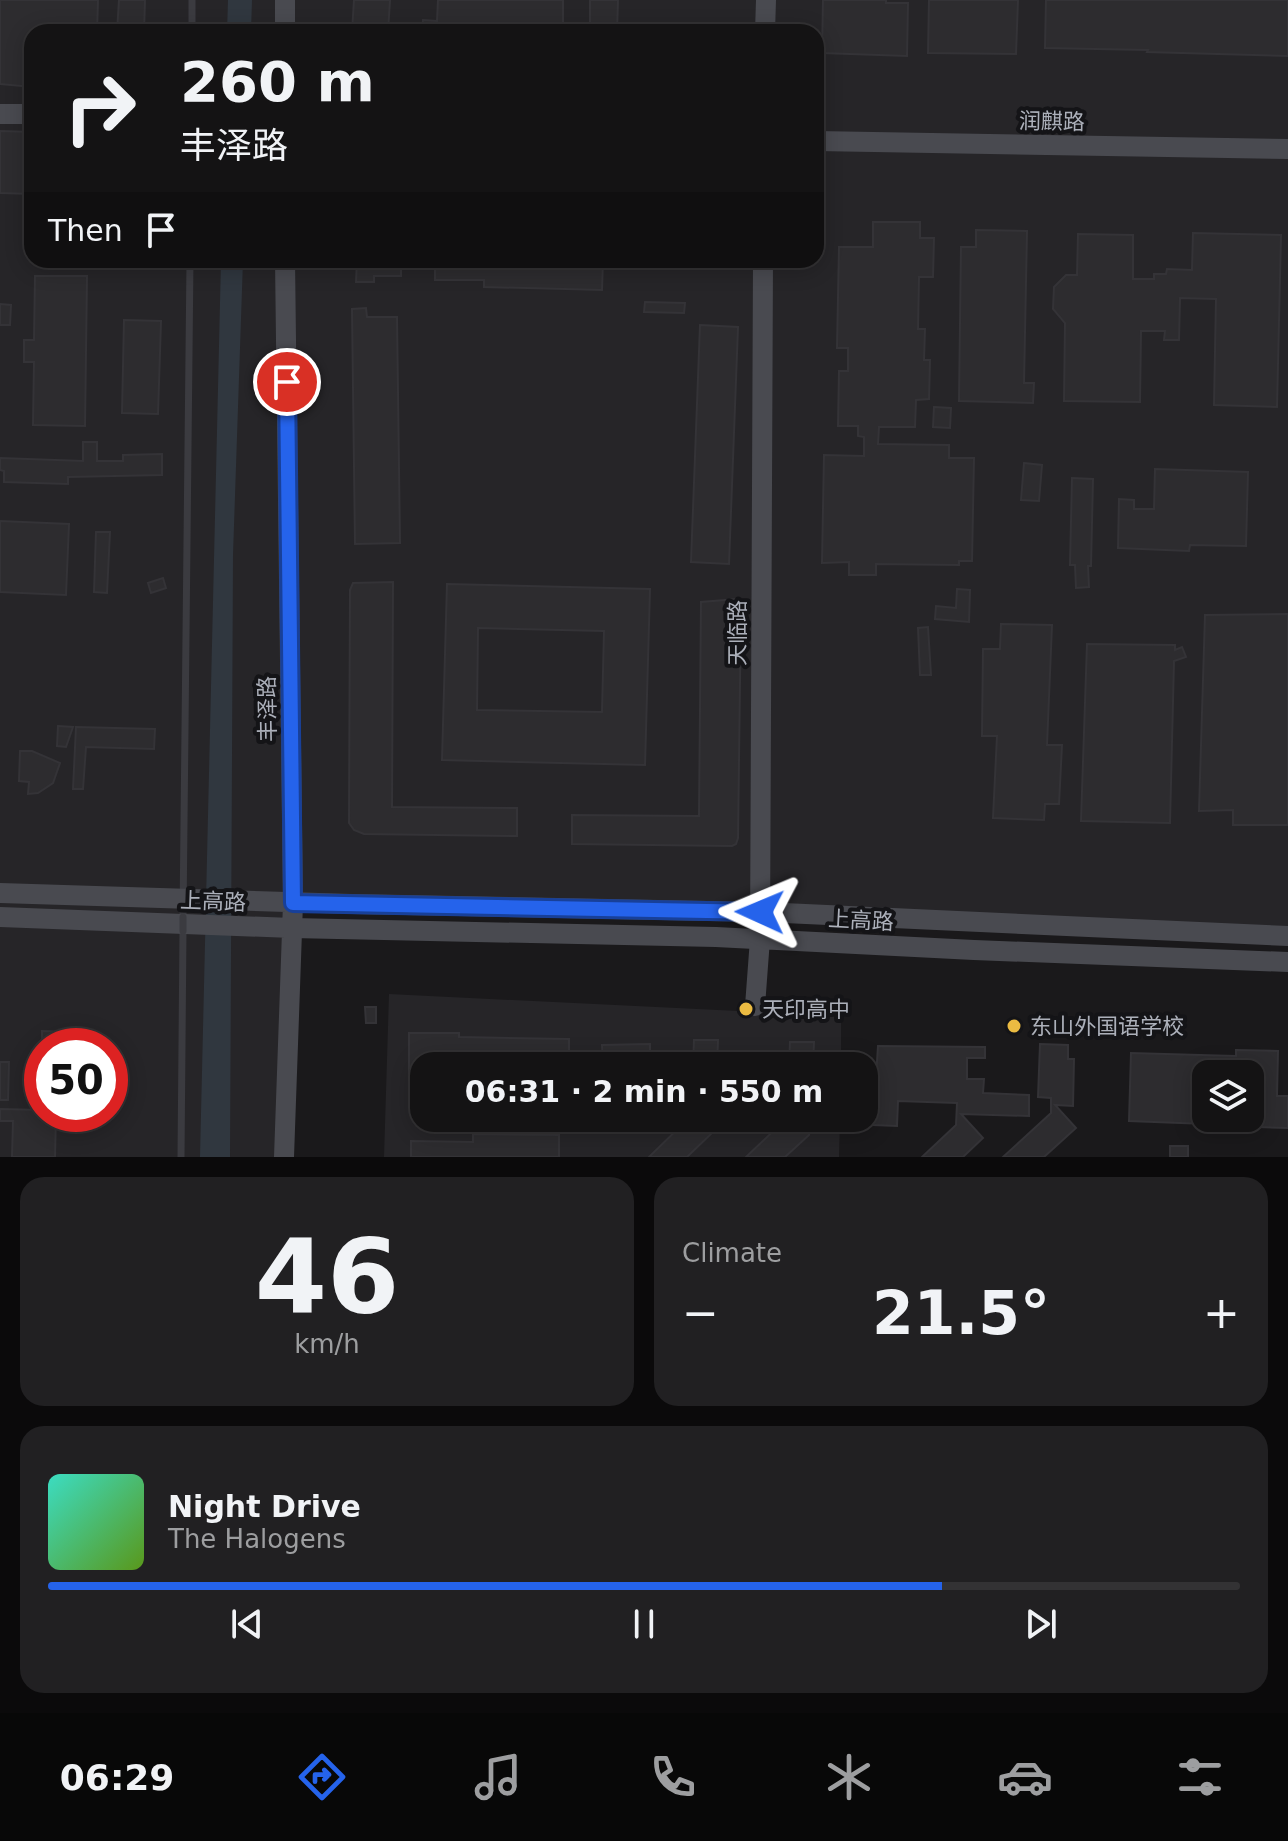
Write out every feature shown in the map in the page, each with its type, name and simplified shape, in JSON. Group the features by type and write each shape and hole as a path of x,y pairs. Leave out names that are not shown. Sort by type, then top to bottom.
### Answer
{"main road":[{"path":"285,0 285,24"},
{"path":"765,24 766,0"},
{"path":"0,114 24,114"},
{"name":"润麒路","path":"824,141 1288,149"},
{"name":"丰泽路","path":"284,1157 293,903 285,268"},
{"name":"天临路","path":"755,1006 760,939 763,268"},
{"name":"上高路","path":"0,893 183,908 293,903 760,912 1288,936"},
{"name":"上高路","path":"0,917 292,928 760,939 1288,962"}],"lane":[{"path":"192,0 192,24"},
{"path":"181,1157 190,268"}],"shaded area":[{"path":"0,0 1288,0 1288,936 293,903 284,1157 0,1157"},
{"path":"228,0 252,0 251,24 227,24"},
{"path":"221,268 243,268 233,555 230,1157 200,1157"},
{"path":"389,994 841,1016 841,1052 410,1052 410,1132 840,1132 839,1157 384,1157"}],"building":[{"path":"0,0 98,0 97,24 24,24 24,86 0,84"},
{"path":"119,0 145,0 144,24 118,24"},
{"path":"354,0 390,0 388,24 352,24"},
{"path":"438,0 563,0 563,24 423,24 423,20 437,21"},
{"path":"590,0 618,0 617,24 590,24"},
{"path":"823,0 908,3 907,56 824,53"},
{"path":"929,0 1018,0 1016,54 928,53"},
{"path":"1046,0 1288,0 1288,56 1045,48"},
{"path":"0,131 24,132 24,194 0,193"},
{"path":"873,222 920,222 920,238 934,238 933,277 919,277 918,329 925,329 924,360 930,360 929,399 916,400 915,427 879,427 878,444 949,445 949,458 974,458 972,561 959,561 959,565 876,564 876,575 849,575 849,562 822,563 824,455 864,456 864,437 858,436 858,426 838,426 839,371 848,371 848,348 837,348 839,247 873,247"},
{"path":"976,230 1027,231 1024,383 1034,383 1033,403 959,401 961,247 976,247"},
{"path":"1193,233 1281,235 1277,407 1214,405 1216,299 1180,298 1179,340 1164,340 1165,331 1141,331 1140,402 1064,401 1065,323 1053,309 1054,287 1066,275 1077,275 1078,234 1133,235 1133,279 1154,279 1154,274 1166,274 1167,269 1192,270"},
{"path":"357,268 401,268 401,276 374,276 374,282 356,282"},
{"path":"435,268 603,268 602,290 484,287 484,280 435,280"},
{"path":"35,276 87,276 85,426 33,425 34,362 24,362 24,340 34,340"},
{"path":"645,302 685,303 684,313 644,312"},
{"path":"0,304 11,305 10,325 0,325"},
{"path":"366,308 367,317 397,317 400,543 355,544 352,309"},
{"path":"124,320 161,321 158,414 122,413"},
{"path":"700,325 738,327 729,564 691,562"},
{"path":"934,407 951,408 950,428 933,427"},
{"path":"83,442 97,442 97,461 123,461 123,455 162,454 162,475 68,477 68,484 4,482 0,458 83,461"},
{"path":"1024,463 1042,465 1039,501 1021,500"},
{"path":"1155,469 1248,472 1246,546 1190,545 1189,551 1118,548 1119,499 1134,500 1134,509 1154,509"},
{"path":"1072,478 1093,479 1089,587 1076,588 1075,565 1070,565"},
{"path":"0,521 69,524 66,595 0,592"},
{"path":"96,532 110,532 107,593 94,592"},
{"path":"163,578 166,588 151,593 148,583"},
{"path":"393,582 392,807 517,808 517,836 364,834 354,830 349,823 350,590 353,583"},
{"path":"447,584 650,589 645,765 442,760","holes":["478,628 604,631 602,712 477,710"]},
{"path":"957,589 970,590 969,622 935,619 936,606 956,608"},
{"path":"737,599 741,605 736,844 572,844 572,815 699,816 701,602"},
{"path":"1288,614 1288,825 1233,825 1233,810 1199,811 1205,615"},
{"path":"1001,624 1052,625 1047,745 1062,745 1059,804 1045,804 1044,820 993,818 997,736 982,736 983,649 1000,649"},
{"path":"928,627 931,675 920,675 918,628"},
{"path":"1087,644 1175,645 1175,650 1182,647 1186,657 1174,661 1170,823 1081,821"},
{"path":"58,726 73,727 66,747 57,746"},
{"path":"76,727 155,729 154,749 86,747 83,789 73,789"},
{"path":"20,751 32,751 60,763 53,783 38,793 28,794 29,782 19,781"},
{"path":"365,1007 376,1007 376,1023 366,1023"},
{"path":"409,1033 569,1039 569,1052 410,1052 409,1103"},
{"path":"694,1040 718,1040 718,1052 694,1052"},
{"path":"790,1042 814,1042 814,1052 790,1052"},
{"path":"650,1044 650,1052 602,1052 602,1045"},
{"path":"1040,1044 1068,1045 1068,1059 1074,1059 1073,1106 1055,1105 1076,1128 1044,1157 1003,1157 1051,1113 1051,1098 1038,1097"},
{"path":"878,1046 985,1047 985,1058 967,1058 967,1079 984,1079 983,1093 1029,1095 1029,1116 961,1114 983,1138 963,1157 922,1157 956,1125 957,1103 898,1101 897,1126 878,1125"},
{"path":"1236,1050 1278,1051 1277,1096 1288,1096 1288,1128 1264,1127 1264,1060 1192,1060 1192,1123 1129,1121 1131,1053 1236,1056"},
{"path":"0,1062 9,1062 8,1100 0,1100"},
{"path":"0,1109 24,1110 24,1132 56,1132 55,1157 12,1157 13,1121 0,1121"},
{"path":"675,1132 712,1132 687,1157 649,1157"},
{"path":"772,1132 810,1132 785,1157 746,1157"},
{"path":"473,1134 559,1135 559,1157 411,1157 411,1141 473,1142"},
{"path":"1170,1146 1188,1146 1188,1157 1170,1157"}],"place":[{"name":"天印高中","path":"746,1009"},
{"name":"东山外国语学校","path":"1014,1026"}],"route":[{"path":"287,382 293,903 760,912"}]}
